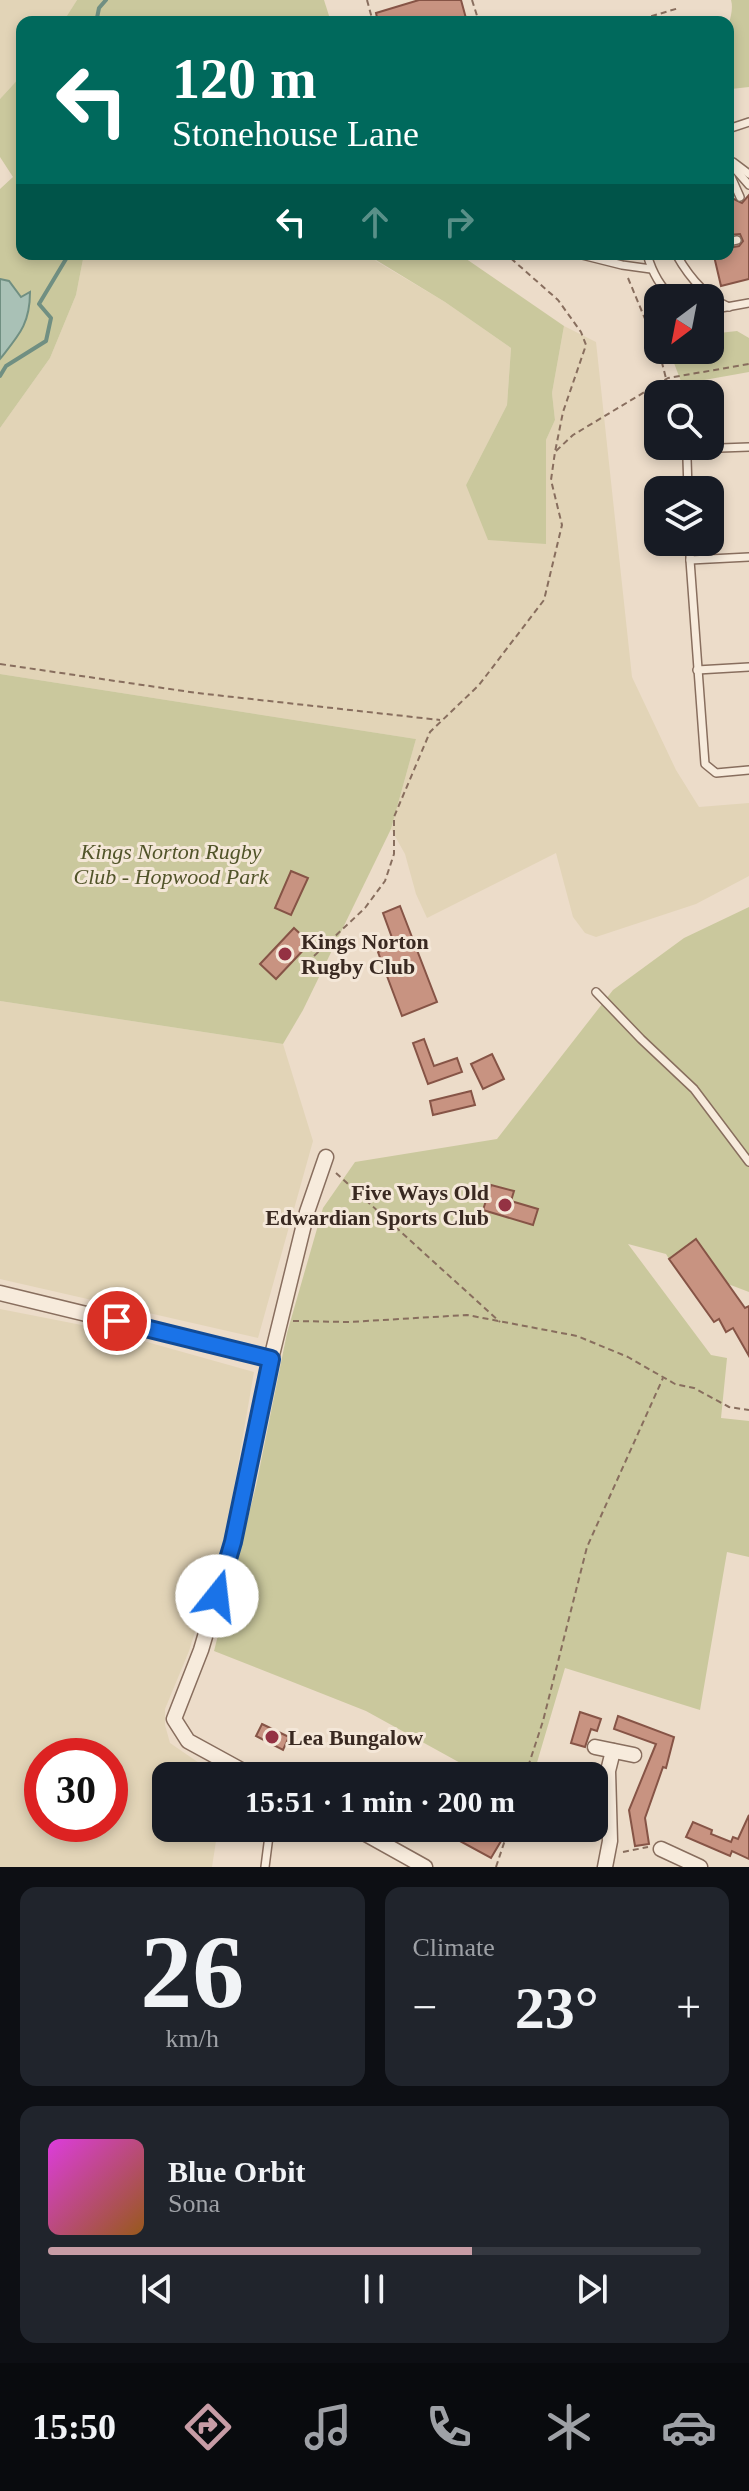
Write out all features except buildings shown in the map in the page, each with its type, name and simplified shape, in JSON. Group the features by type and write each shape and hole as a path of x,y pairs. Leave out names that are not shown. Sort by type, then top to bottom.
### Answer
{"street":[{"path":"221,1762 188,1741 174,1719 201,1650 233,1542 271,1359 307,1212 326,1157"},
{"path":"0,1293 271,1359"},
{"path":"595,1747 634,1755"},
{"path":"606,1862 608,1771 613,1751"},
{"path":"380,1842 425,1867"},
{"path":"661,1849 700,1867"}],"lane":[{"path":"734,167 749,185"},
{"path":"734,184 740,197"},
{"path":"602,260 651,269"},
{"path":"649,260 659,284"},
{"path":"681,260 686,272 713,301 729,307"},
{"path":"724,308 747,305"},
{"path":"688,476 687,459 692,449 749,447"},
{"path":"690,556 705,764 716,773 749,770"},
{"path":"690,560 749,557"},
{"path":"697,670 749,667"},
{"path":"596,992 694,1089 749,1162"},
{"path":"265,1867 268,1842"}],"path":[{"path":"652,16 679,8"},
{"path":"314,956 381,889 394,854 394,817 430,732 479,685 544,600 562,525 551,480 555,452 563,412 580,370 586,345 581,332 558,300 513,260"},
{"path":"622,265 668,378"},
{"path":"555,452 573,435 668,378 749,364"},
{"path":"0,664 197,693 441,720"},
{"path":"326,1157 338,1176 501,1323"},
{"path":"281,1319 349,1322 467,1315 577,1336 628,1357 729,1407 749,1410"},
{"path":"530,1762 587,1547 664,1377"},
{"path":"496,1867 504,1842"},
{"path":"606,1862 632,1849 661,1849"}],"shaded area":[{"path":"0,0 77,0 67,16 16,16 16,82 0,99"},
{"path":"83,260 375,260 445,302 511,348 507,405 466,485 546,543 546,440 555,420 552,393 564,326 596,342 632,677 676,770 699,807 749,803 749,876 696,904 596,937 585,933 573,917 556,853 427,918 416,894 405,854 391,829 416,739 0,674 0,428 50,358 76,295"},
{"path":"0,279 9,281 21,297 30,292 26,321 0,359"},
{"path":"0,1001 283,1044 313,1141 258,1338 0,1279"},
{"path":"0,1309 97,1328 254,1372 227,1528 189,1651 165,1709 170,1743 198,1762 152,1762 152,1842 216,1842 212,1867 0,1867"}],"green space":[{"path":"77,0 324,0 329,16 67,16"},
{"path":"731,0 749,0 749,87 734,89"},
{"path":"16,82 16,260 83,260 76,295 50,358 0,428 0,189 13,177 0,157 0,99"},
{"path":"376,260 468,260 564,326 552,393 555,420 546,440 546,544 488,540 466,485 507,405 511,348 445,302"},
{"path":"737,331 749,338 749,372 704,380 680,380 674,364 724,364 724,332"},
{"name":"Kings Norton Rugby Club - Hopwood Park","path":"0,674 416,739 391,829 303,1010 283,1044 0,1001"},
{"name":"Five Ways Old Edwardian Sports Club","path":"749,907 749,1292 728,1284 696,1240 669,1259 666,1254 628,1244 711,1355 727,1358 721,1418 749,1421 749,1557 727,1552 700,1710 565,1668 537,1762 459,1762 366,1711 214,1651 256,1486 287,1333 323,1208 355,1162 497,1139 613,990 684,938"}],"waterway":[{"path":"97,16 106,0"},
{"path":"0,376 6,366 46,341 51,318 39,304 65,260"}],"place":[{"name":"Kings Norton Rugby Club","path":"285,954"},
{"name":"Five Ways Old Edwardian Sports Club","path":"505,1205"},
{"name":"Lea Bungalow","path":"272,1737"}],"route":[{"path":"117,1321 271,1359 233,1542 217,1596"}]}
